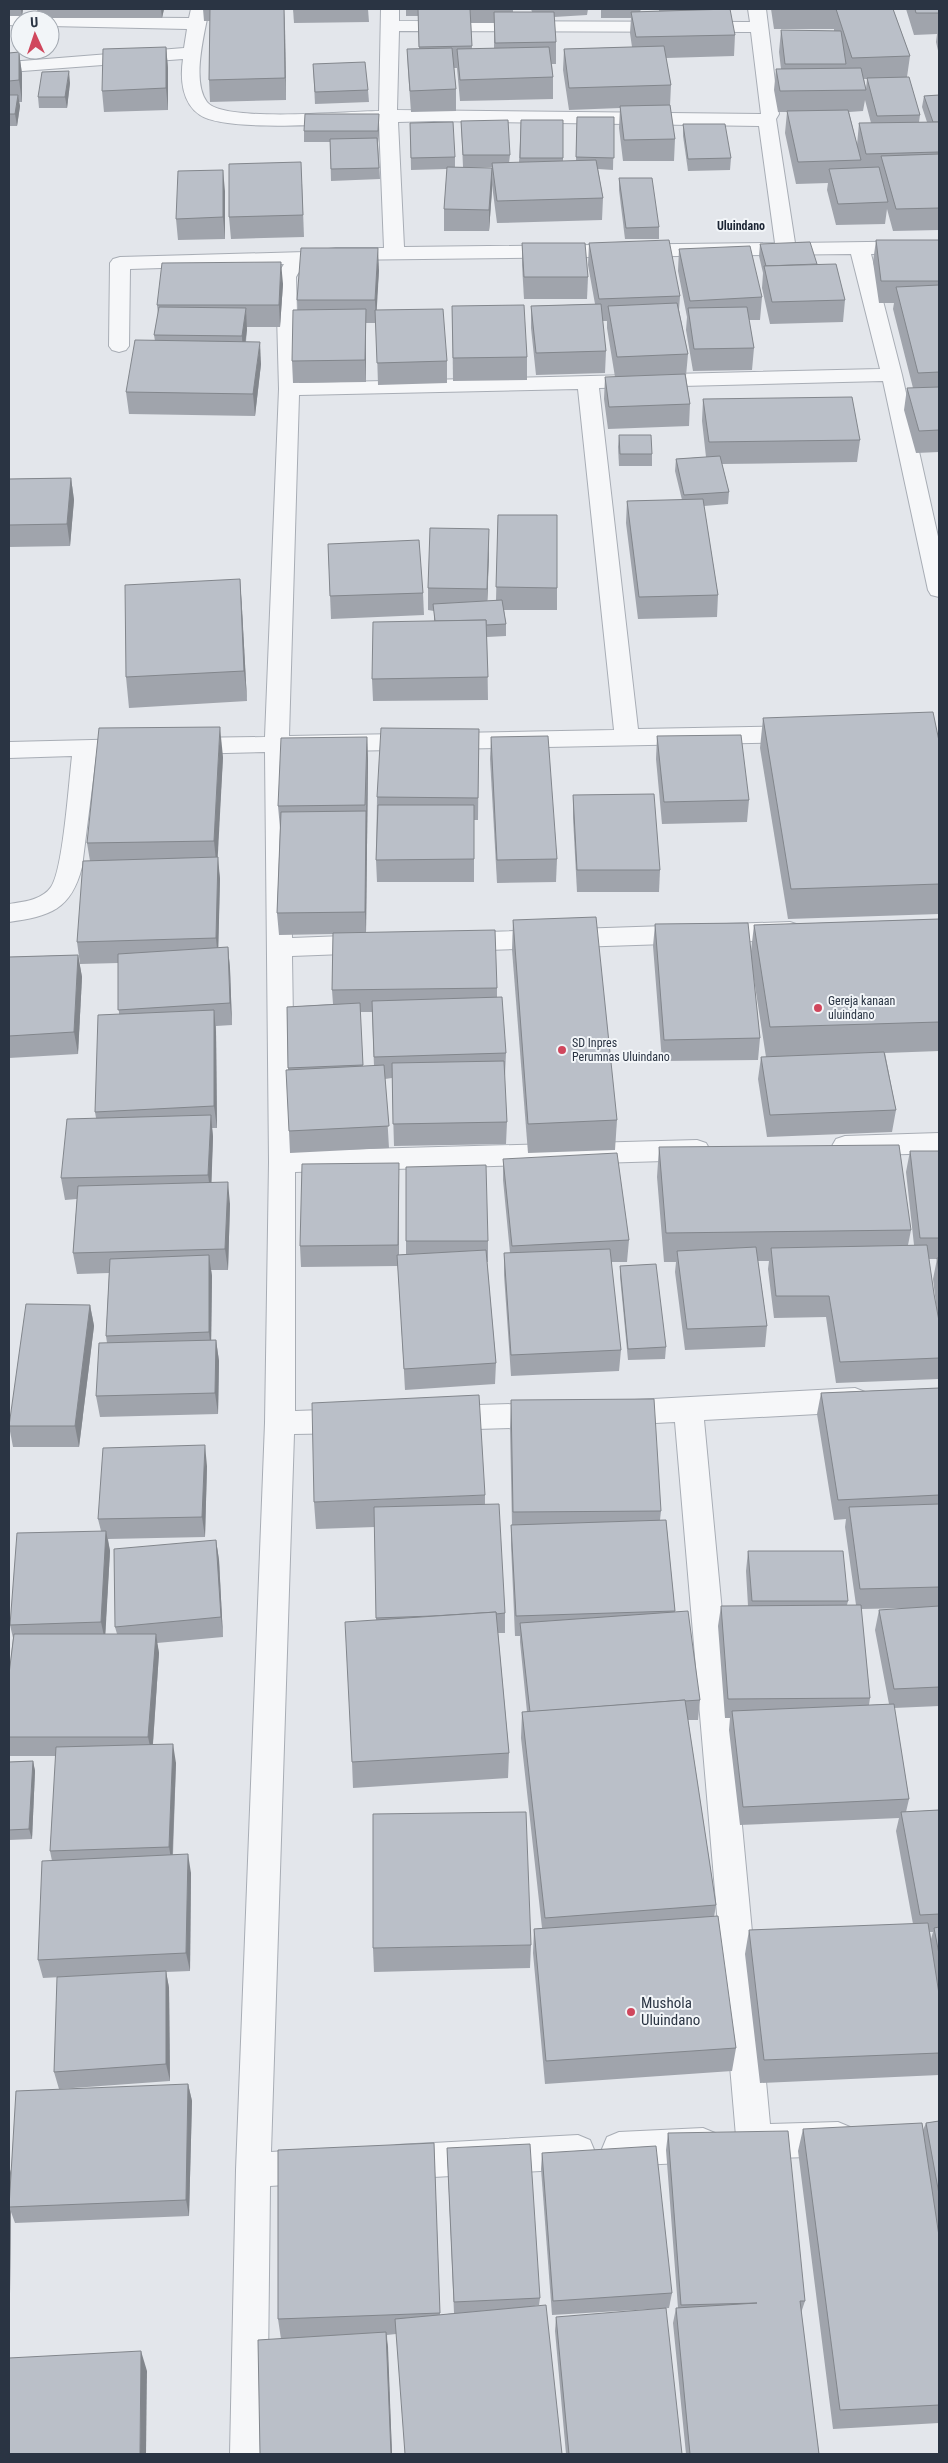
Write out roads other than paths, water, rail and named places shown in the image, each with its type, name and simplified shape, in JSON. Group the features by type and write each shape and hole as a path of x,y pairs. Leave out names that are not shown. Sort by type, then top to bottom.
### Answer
{"street":[{"path":"758,9 770,114 767,119 786,250"},
{"path":"60,21 199,16 192,53 191,92 196,102 207,112 223,116 251,119 388,116 755,121 767,119"},
{"path":"394,253 388,116 390,17 760,27"},
{"path":"9,67 192,53"},
{"path":"119,346 120,263 303,258 336,254 939,248"},
{"path":"860,249 892,375 939,590"},
{"path":"250,2454 253,2170 280,1423 282,1162 277,744 289,389 286,277 290,266 303,258"},
{"path":"289,389 892,375"},
{"path":"588,381 626,738"},
{"path":"9,750 822,734"},
{"path":"9,913 43,906 62,891 70,865 85,748"},
{"path":"436,942 811,931"},
{"path":"279,947 397,944"},
{"path":"820,1147 939,1143"},
{"path":"282,1162 720,1150"},
{"path":"420,1419 689,1410 882,1398"},
{"path":"689,1410 754,2142"},
{"path":"280,1423 380,1420"},
{"path":"253,2170 754,2142 871,2139"}],"place":[{"name":"Gereja kanaan uluindano","path":"818,1008"},
{"name":"SD Inpres Perumnas Uluindano","path":"562,1050"},
{"name":"Mushola Uluindano","path":"631,2012"}],"district":[{"name":"Uluindano","path":"741,226"}]}
